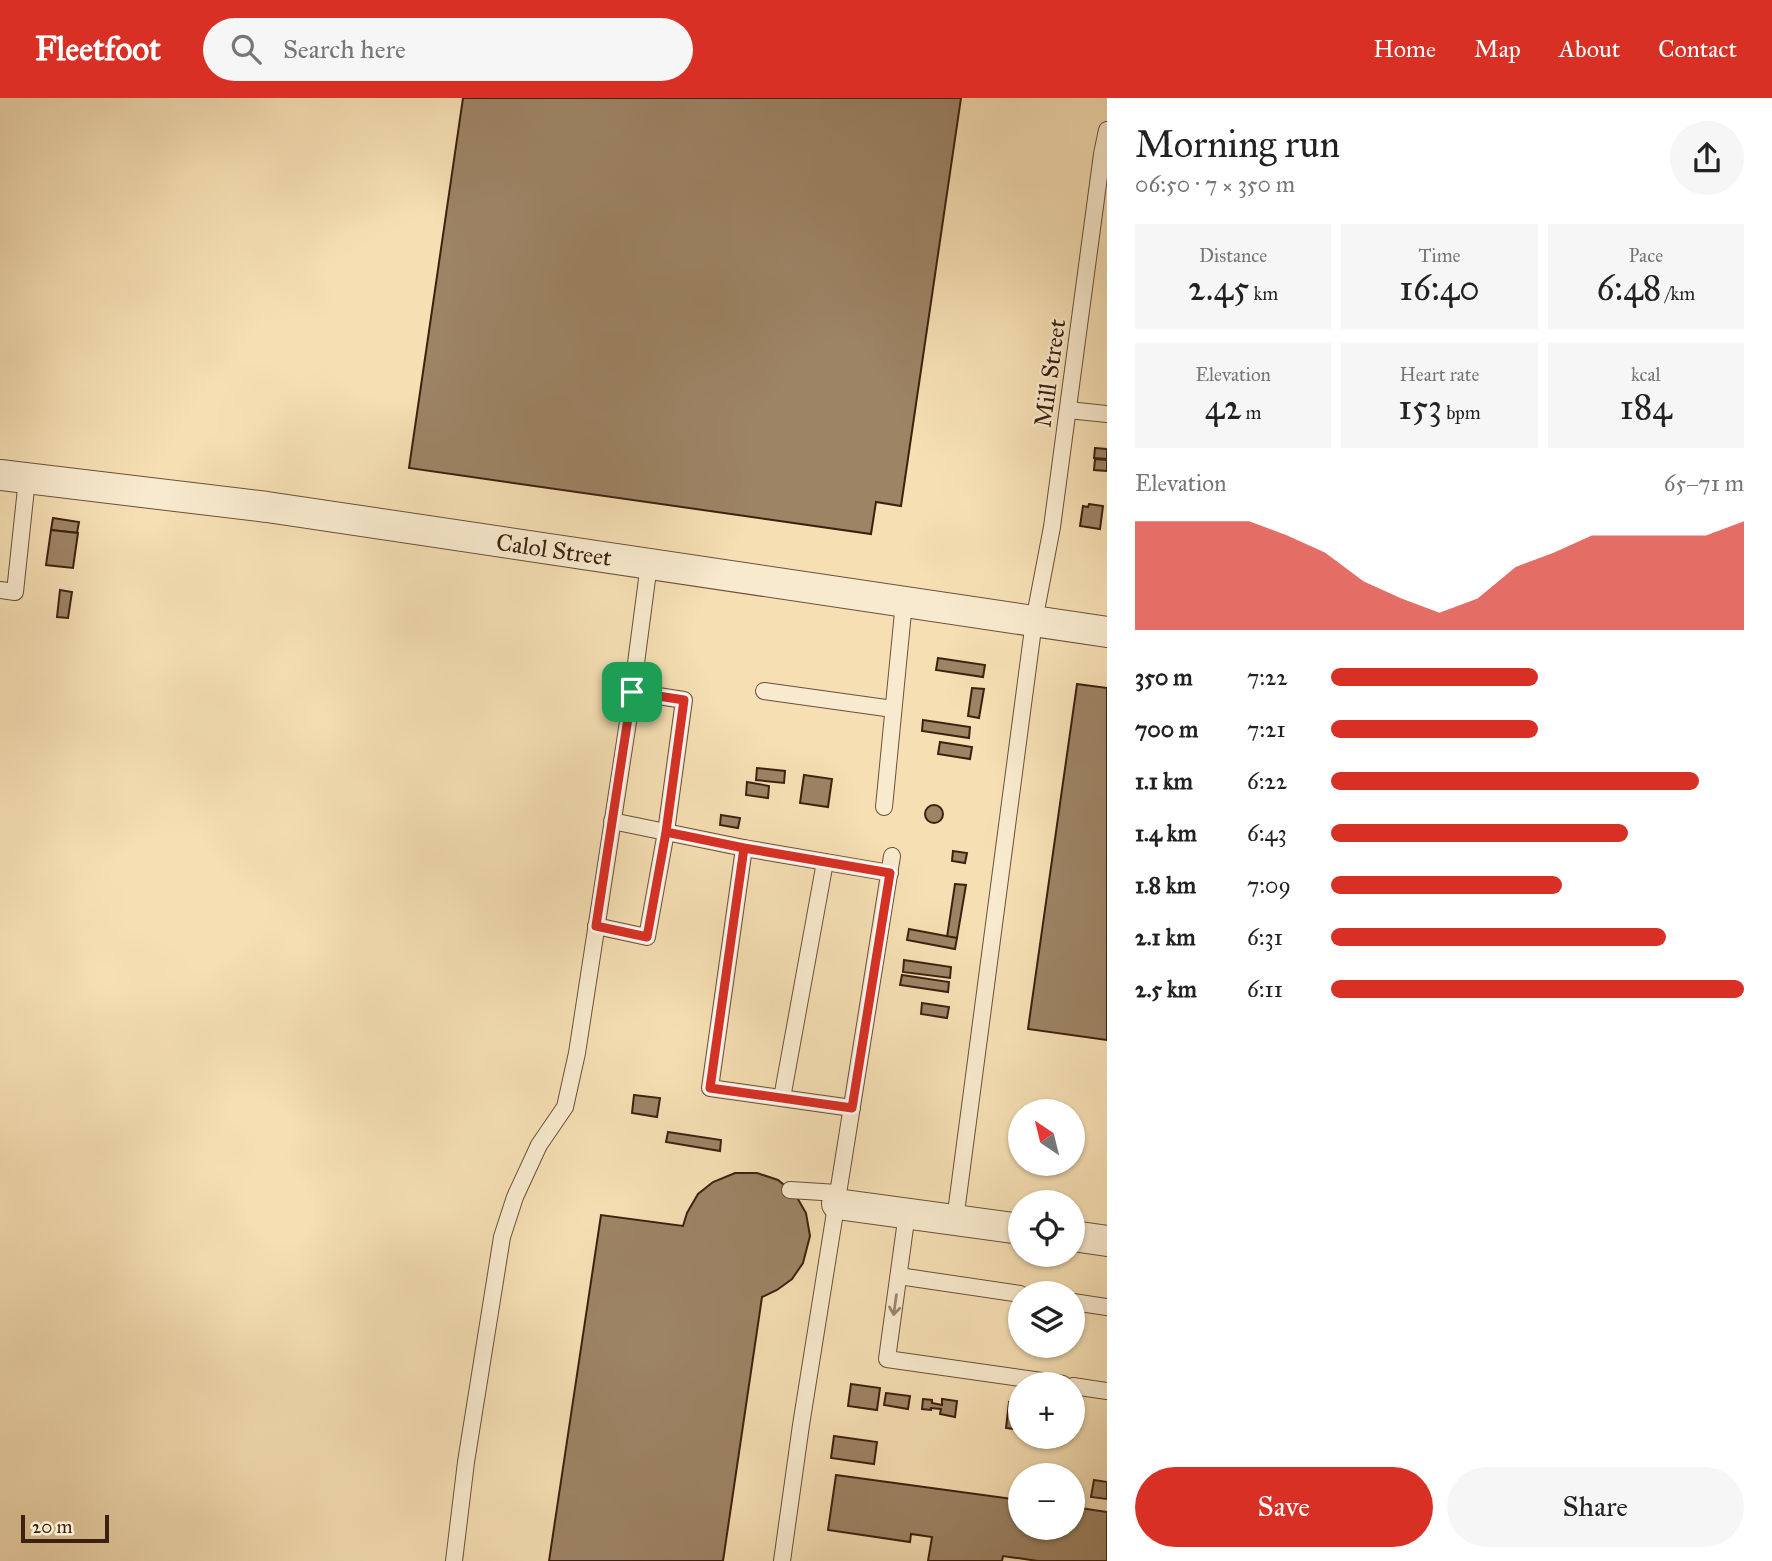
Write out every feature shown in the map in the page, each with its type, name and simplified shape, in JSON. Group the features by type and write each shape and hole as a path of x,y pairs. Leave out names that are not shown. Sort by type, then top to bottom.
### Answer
{"street":[{"name":"Calol Street","path":"13,477 267,507 1107,632"},
{"path":"837,1199 907,1213 1008,1227"},
{"path":"1085,1238 1107,1241"}],"lane":[{"name":"Mill Street","path":"956,1220 1034,621 1052,527 1107,130"},
{"path":"1068,411 1107,414"},
{"path":"0,590 15,592 13,477"},
{"path":"454,1561 466,1462 502,1237 515,1197 539,1144 565,1107 577,1053 649,564"},
{"path":"884,807 904,602"},
{"path":"764,691 893,709"},
{"path":"596,926 647,937 666,832 684,700 632,692"},
{"path":"612,821 744,848 890,873"},
{"path":"744,848 710,1088 852,1108"},
{"path":"782,1561 801,1425 892,856"},
{"path":"782,1098 825,862"},
{"path":"790,1190 837,1199"},
{"path":"907,1213 887,1359 1008,1376"},
{"path":"899,1276 1008,1292"},
{"path":"1085,1304 1107,1307"},
{"path":"1085,1388 1107,1391"}],"building":[{"path":"463,98 961,98 901,506 876,502 871,534 409,468"},
{"path":"1095,448 1107,449 1107,459 1094,458"},
{"path":"1095,459 1107,460 1107,471 1094,470"},
{"path":"1089,504 1103,506 1100,529 1080,526 1083,506 1088,507"},
{"path":"53,518 79,522 77,533 51,530"},
{"path":"51,530 78,533 73,568 46,565"},
{"path":"60,590 72,592 68,618 57,617"},
{"path":"938,658 985,665 983,677 936,670"},
{"path":"1077,684 1107,688 1107,1040 1028,1029"},
{"path":"972,688 984,689 979,718 968,716"},
{"path":"923,720 970,727 969,738 922,731"},
{"path":"940,742 972,747 970,759 938,754"},
{"path":"757,768 785,771 784,783 756,780"},
{"path":"804,775 832,779 828,807 800,803"},
{"path":"747,782 769,786 768,798 746,795"},
{"path":"934,805 940,808 943,814 940,820 934,823 928,820 925,814 928,808"},
{"path":"721,815 740,818 738,828 720,825"},
{"path":"953,851 967,853 965,863 952,861"},
{"path":"955,884 966,885 957,938 947,937"},
{"path":"909,929 957,938 955,949 907,940"},
{"path":"904,960 951,967 950,978 903,972"},
{"path":"902,975 949,982 948,992 900,985"},
{"path":"922,1003 949,1007 947,1018 921,1014"},
{"path":"634,1095 660,1098 657,1117 632,1113"},
{"path":"668,1132 721,1140 720,1151 666,1142"},
{"path":"735,1173 757,1173 778,1180 795,1194 806,1213 810,1236 803,1263 792,1279 762,1297 723,1561 549,1561 601,1215 683,1226 698,1194 713,1182"},
{"path":"851,1384 880,1388 877,1410 848,1406"},
{"path":"886,1393 910,1396 908,1409 884,1405"},
{"path":"923,1399 942,1405 942,1399 957,1401 955,1417 940,1414 941,1409 922,1409"},
{"path":"834,1436 877,1442 874,1464 831,1458"},
{"path":"836,1475 1008,1498 1008,1540 1085,1540 1085,1509 1107,1512 1107,1561 1038,1561 1003,1556 1002,1561 928,1561 932,1537 911,1534 910,1542 828,1530"},
{"path":"1094,1480 1107,1482 1107,1499 1091,1497"}],"route":[{"path":"632,692 596,926 647,937 666,832 744,848 710,1088 852,1108 890,873 666,832 684,700 632,692"}]}
